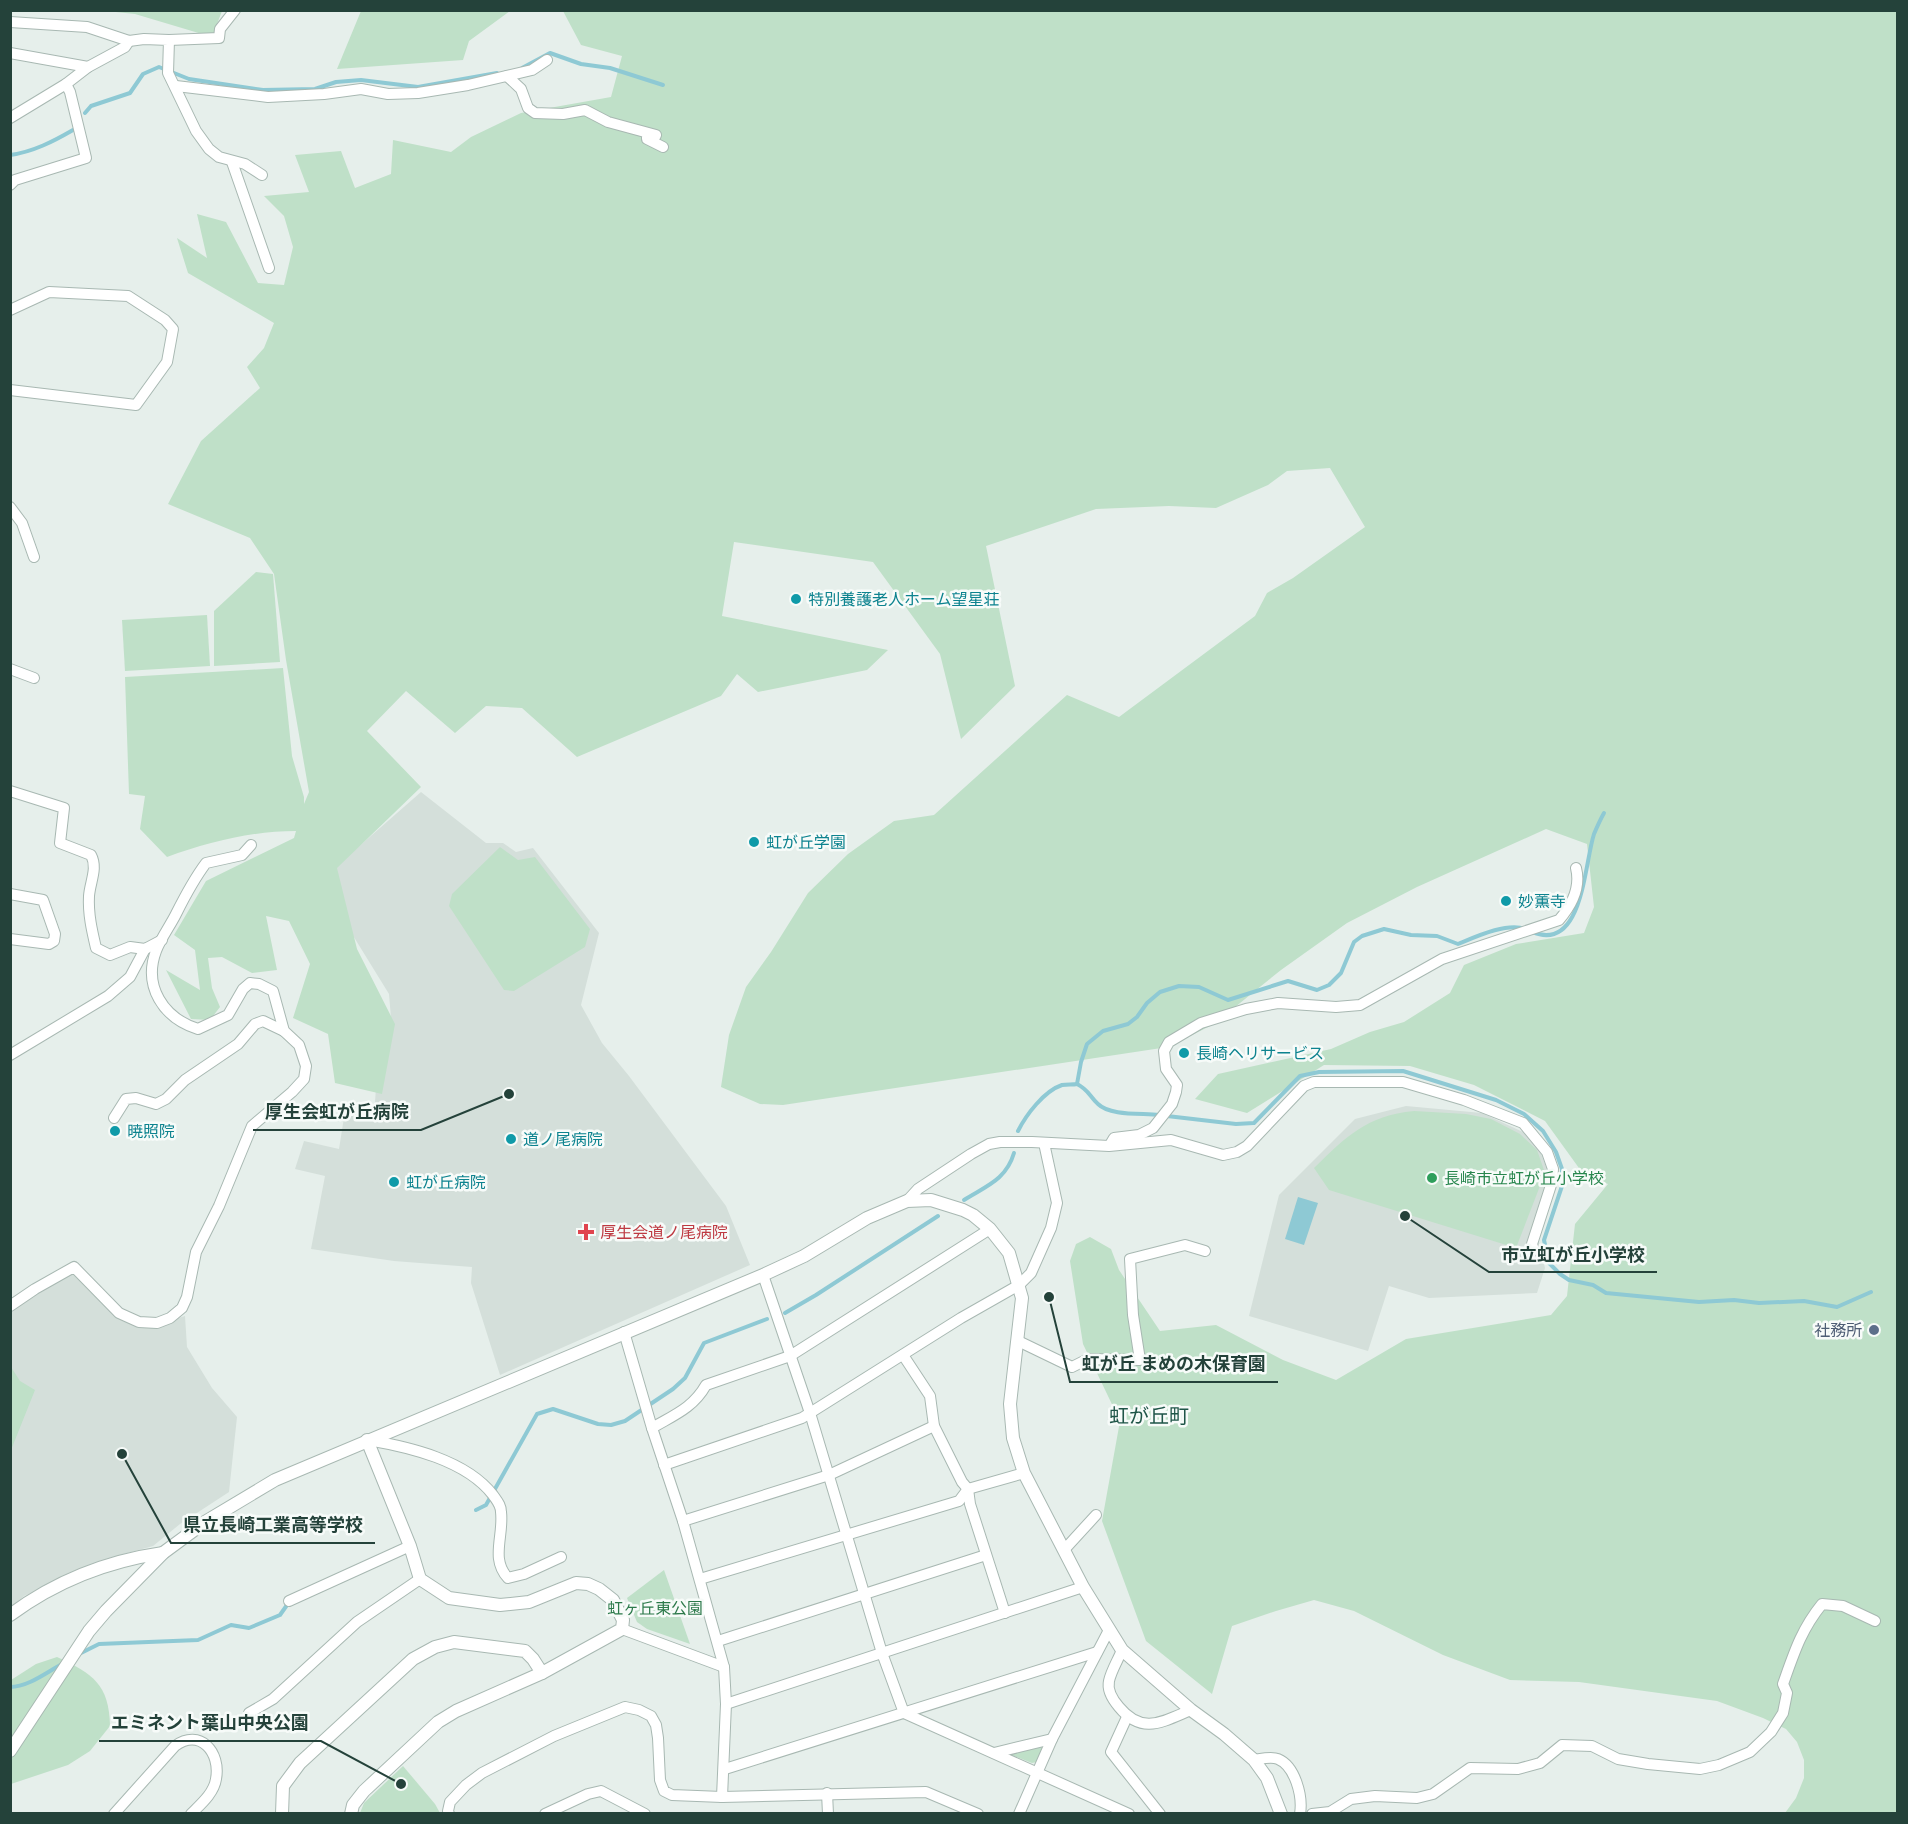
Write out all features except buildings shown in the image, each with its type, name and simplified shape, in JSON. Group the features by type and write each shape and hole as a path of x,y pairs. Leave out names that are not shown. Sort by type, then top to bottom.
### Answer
{"street":[{"path":"10,22 87,27 129,41 219,38 220,29 235,10"},
{"path":"169,40 168,73 196,131 219,157 245,164 262,175"},
{"path":"10,118 66,84 88,67 124,47 129,41"},
{"path":"10,53 88,67"},
{"path":"176,86 268,97 324,94 361,89 388,94 418,93 532,70 547,60"},
{"path":"507,76 521,89 528,108 535,113 563,114 585,110 608,122 656,135 656,137 647,137 647,139 663,147"},
{"path":"10,185 15,180 86,158 66,84"},
{"path":"232,162 269,268"},
{"path":"10,310 49,292 128,296 165,320 173,329 167,362 136,405 10,390"},
{"path":"10,507 22,523 34,557"},
{"path":"10,669 34,678"},
{"path":"10,790 64,808 60,843 91,855 95,862 89,895 90,922 96,948 110,955 130,947 145,949"},
{"path":"251,844 242,855 206,863 156,951 151,980 165,1010 186,1025 198,1029 228,1015 243,989 250,983 259,984 273,991 284,1031"},
{"path":"1109,1146 1114,1138 1139,1135 1153,1128 1169,1108 1177,1085 1163,1061 1164,1051 1169,1042 1201,1023 1246,1009 1278,1003 1336,1007 1360,1005 1442,959 1559,920 1568,909 1577,890 1576,868"},
{"path":"10,894 43,900 55,934 54,941 49,944 10,939"},
{"path":"10,1055 108,996 130,977 145,949 162,940"},
{"path":"10,1306 74,1267 119,1313 139,1322 157,1323 170,1318 182,1308 188,1297 196,1252 219,1206 252,1126 304,1079 306,1066 299,1045 284,1031 263,1022 255,1024 238,1044 185,1080 166,1099 156,1104 135,1098 126,1100 114,1118"},
{"path":"907,1201 918,1189 988,1144 1032,1142 1109,1146 1172,1140 1223,1155 1247,1146 1304,1086 1314,1082 1403,1082 1464,1100 1523,1123 1547,1152 1553,1169 1552,1182 1532,1244 1534,1250"},
{"path":"664,1465 802,1418 961,1318 1019,1285 1031,1272 1051,1228 1057,1203 1044,1143"},
{"path":"10,1751 78,1648 106,1611 163,1553 205,1521 275,1480 763,1275 804,1256 875,1214 907,1201 931,1200 973,1215 990,1229 1009,1253 1022,1298 1010,1404 1013,1438 1024,1473 1083,1587 1122,1650 1191,1710 1254,1760 1267,1778 1281,1814"},
{"path":"652,1428 699,1398 706,1385 790,1356 990,1229"},
{"path":"1018,1341 1072,1367 1088,1359 1140,1360 1133,1315 1130,1259 1185,1245 1206,1251"},
{"path":"763,1275 830,1475 882,1653 904,1713 1129,1814"},
{"path":"624,1332 652,1428 683,1521 724,1666 725,1770 722,1797"},
{"path":"903,1355 930,1396 934,1426 962,1482 968,1489 970,1504 1005,1613"},
{"path":"683,1521 830,1475 934,1426"},
{"path":"367,1440 434,1456 472,1475 487,1488 501,1509 498,1562 501,1571 508,1578 524,1574 561,1557"},
{"path":"367,1440 410,1546 420,1579 449,1598 500,1605 529,1602 576,1583 588,1584 613,1600 623,1620 622,1629"},
{"path":"700,1580 959,1501 968,1489 1024,1473"},
{"path":"1064,1550 1096,1515"},
{"path":"289,1601 410,1546"},
{"path":"10,1615 34,1597 96,1568 134,1557 163,1553"},
{"path":"718,1641 986,1555"},
{"path":"249,1713 273,1699 357,1622 420,1579"},
{"path":"726,1704 1083,1587"},
{"path":"1312,1814 1330,1812 1351,1799 1375,1796 1418,1798 1433,1794 1470,1768 1518,1769 1540,1763 1562,1745 1593,1746 1618,1759 1648,1764 1700,1768 1719,1765 1750,1752 1771,1732 1783,1713 1787,1693 1783,1684 1795,1650 1806,1624 1822,1604 1843,1606 1875,1621"},
{"path":"351,1814 353,1805 364,1791 438,1722 456,1711 542,1674 622,1629 724,1666"},
{"path":"1019,1814 1052,1739 1109,1630"},
{"path":"282,1814 283,1786 300,1763 413,1659 435,1647 454,1642 525,1651 542,1674"},
{"path":"1122,1650 1108,1683 1114,1701 1127,1717 1141,1724 1150,1725 1191,1710"},
{"path":"725,1770 1096,1652"},
{"path":"449,1814 450,1802 466,1785 482,1773 554,1736 625,1707 651,1716 656,1725 660,1780 664,1791 672,1795 722,1797 926,1792 978,1814"},
{"path":"1127,1717 1111,1752 1161,1814"},
{"path":"114,1814 175,1746 190,1739 209,1747 213,1752 216,1769 216,1780 212,1791 191,1814"},
{"path":"994,1753 1052,1739"},
{"path":"1254,1760 1272,1757 1278,1759 1293,1773 1301,1804 1300,1814"},
{"path":"545,1814 588,1794 601,1791 645,1814"},
{"path":"827,1793 828,1814"}],"shaded area":[{"path":"421,792 486,843 503,843 516,852 533,848 599,933 581,1005 602,1043 726,1206 750,1265 500,1375 471,1283 472,1267 394,1261 311,1249 325,1176 295,1169 304,1141 339,1149 345,1111 374,1116 380,1032 391,1018 389,994 344,921 332,870"},
{"path":"1406,1106 1482,1113 1523,1132 1540,1151 1548,1172 1546,1186 1529,1236 1538,1238 1545,1268 1537,1293 1429,1298 1389,1286 1368,1351 1249,1316 1279,1195 1355,1119"},
{"path":"70,1274 80,1277 123,1321 141,1327 185,1316 187,1347 212,1388 237,1417 229,1492 180,1524 153,1546 106,1559 24,1596 11,1607 11,1311"}],"green space":[{"path":"361,10 510,11 469,41 463,60 337,69"},
{"path":"106,11 222,11 212,37 135,14"},
{"path":"563,11 1897,11 1897,1813 1785,1813 1796,1798 1804,1778 1804,1760 1797,1742 1786,1729 1717,1701 1579,1682 1510,1680 1443,1655 1354,1611 1314,1600 1232,1626 1212,1694 1146,1641 1102,1521 1120,1421 1083,1344 1070,1261 1076,1244 1090,1237 1111,1249 1119,1270 1160,1331 1216,1325 1283,1360 1336,1380 1406,1339 1551,1315 1567,1296 1575,1224 1608,1184 1584,1175 1545,1121 1474,1085 1410,1066 1324,1065 1247,1113 1195,1099 1218,1074 1331,1049 1370,1032 1404,1022 1450,993 1464,965 1516,944 1584,933 1594,907 1587,844 1546,829 1417,887 1347,923 1281,970 1214,1024 1168,1047 783,1105 760,1104 721,1087 729,1035 746,987 808,893 848,854 894,821 934,815 1067,695 1119,717 1255,616 1267,593 1293,578 1365,527 1330,468 1287,471 1268,485 1216,508 1169,506 1096,509 986,546 1015,686 961,739 940,654 873,562 734,542 722,616 888,650 867,670 758,692 737,674 721,696 577,757 522,708 486,706 455,733 406,691 367,731 421,787 337,868 357,949 395,1024 382,1094 335,1083 328,1034 293,1018 310,964 289,921 266,916 277,970 252,973 222,957 208,958 212,988 220,1007 210,1020 191,1019 166,970 200,990 195,950 174,935 206,881 294,838 296,831 231,838 167,857 140,829 145,796 129,794 125,677 283,668 292,756 304,804 309,792 274,574 250,538 168,504 201,441 260,388 247,367 264,348 274,323 188,273 177,238 207,258 197,214 226,222 258,283 284,285 293,247 284,216 264,196 309,192 295,155 341,151 355,188 391,174 393,140 451,152 471,137 521,113 611,97 622,56 581,45"},
{"path":"256,572 273,574 280,662 214,666 214,611"},
{"path":"207,615 210,666 125,671 122,620"},
{"path":"500,847 518,860 535,857 590,929 585,947 514,991 504,990 449,906 452,894"},
{"name":"長崎市立虹が丘小学校","path":"1414,1111 1466,1114 1491,1119 1520,1134 1537,1150 1545,1173 1516,1248 1329,1190 1314,1168 1337,1146 1358,1129 1370,1123"},
{"path":"11,1367 20,1381 35,1390 11,1450"},
{"name":"虹ヶ丘東公園","path":"664,1570 690,1644 647,1629 637,1622 627,1598"},
{"path":"57,1657 80,1669 97,1682 106,1700 110,1726 90,1751 68,1765 11,1784 11,1680 36,1664"},
{"path":"1045,1743 1037,1762 1032,1763 1009,1754"},
{"path":"403,1766 440,1813 360,1813 364,1803"}],"water":[{"path":"1298,1197 1318,1203 1304,1245 1285,1239"}],"waterway":[{"path":"522,68 550,53 581,64 610,68 663,85"},
{"path":"85,113 91,106 130,93 143,74 159,67 189,79 263,90 315,89 336,82 361,80 418,87 497,73"},
{"path":"10,155 35,149 73,130"},
{"path":"1532,932 1549,935 1562,930 1571,918 1578,903 1594,834 1604,813"},
{"path":"1018,1131 1031,1111 1049,1092 1062,1085 1077,1084 1087,1044 1103,1031 1128,1024 1160,992 1179,986 1199,987 1228,1000 1288,981 1317,990 1329,985 1341,973 1354,942 1362,936 1384,929 1411,935 1437,936 1458,944 1500,929 1509,927 1525,929"},
{"path":"1167,1116 1236,1124 1254,1123 1300,1076 1319,1072 1403,1071 1496,1100 1524,1114 1543,1131 1556,1152 1562,1169 1562,1186 1544,1240 1549,1263 1569,1280 1593,1285 1606,1293 1699,1302 1804,1301 1837,1307 1871,1292"},
{"path":"1077,1084 1103,1108 1127,1113 1159,1115"},
{"path":"964,1200 1000,1176 1006,1170 1014,1153"},
{"path":"785,1313 938,1216"},
{"path":"476,1510 486,1505 537,1414 553,1409 598,1424 611,1425 625,1421 673,1389 685,1378 704,1343 767,1319"},
{"path":"79,1654 99,1644 198,1640 231,1625 249,1628 280,1615 287,1605"},
{"path":"10,1687 30,1682 62,1664"}],"place":[{"name":"特別養護老人ホーム望星荘","path":"796,599"},
{"name":"虹が丘学園","path":"754,842"},
{"name":"妙薫寺","path":"1506,901"},
{"name":"長崎ヘリサービス","path":"1184,1053"},
{"name":"厚生会虹が丘病院","path":"509,1094"},
{"name":"暁照院","path":"115,1131"},
{"name":"道ノ尾病院","path":"511,1139"},
{"name":"長崎市立虹が丘小学校","path":"1432,1178"},
{"name":"虹が丘病院","path":"394,1182"},
{"name":"市立虹が丘小学校","path":"1405,1216"},
{"name":"厚生会道ノ尾病院","path":"586,1232"},
{"name":"虹が丘 まめの木保育園","path":"1049,1297"},
{"name":"社務所","path":"1874,1330"},
{"name":"県立長崎工業高等学校","path":"122,1454"},
{"name":"エミネント葉山中央公園","path":"401,1784"}],"district":[{"name":"虹が丘町","path":"1149,1416"}]}
